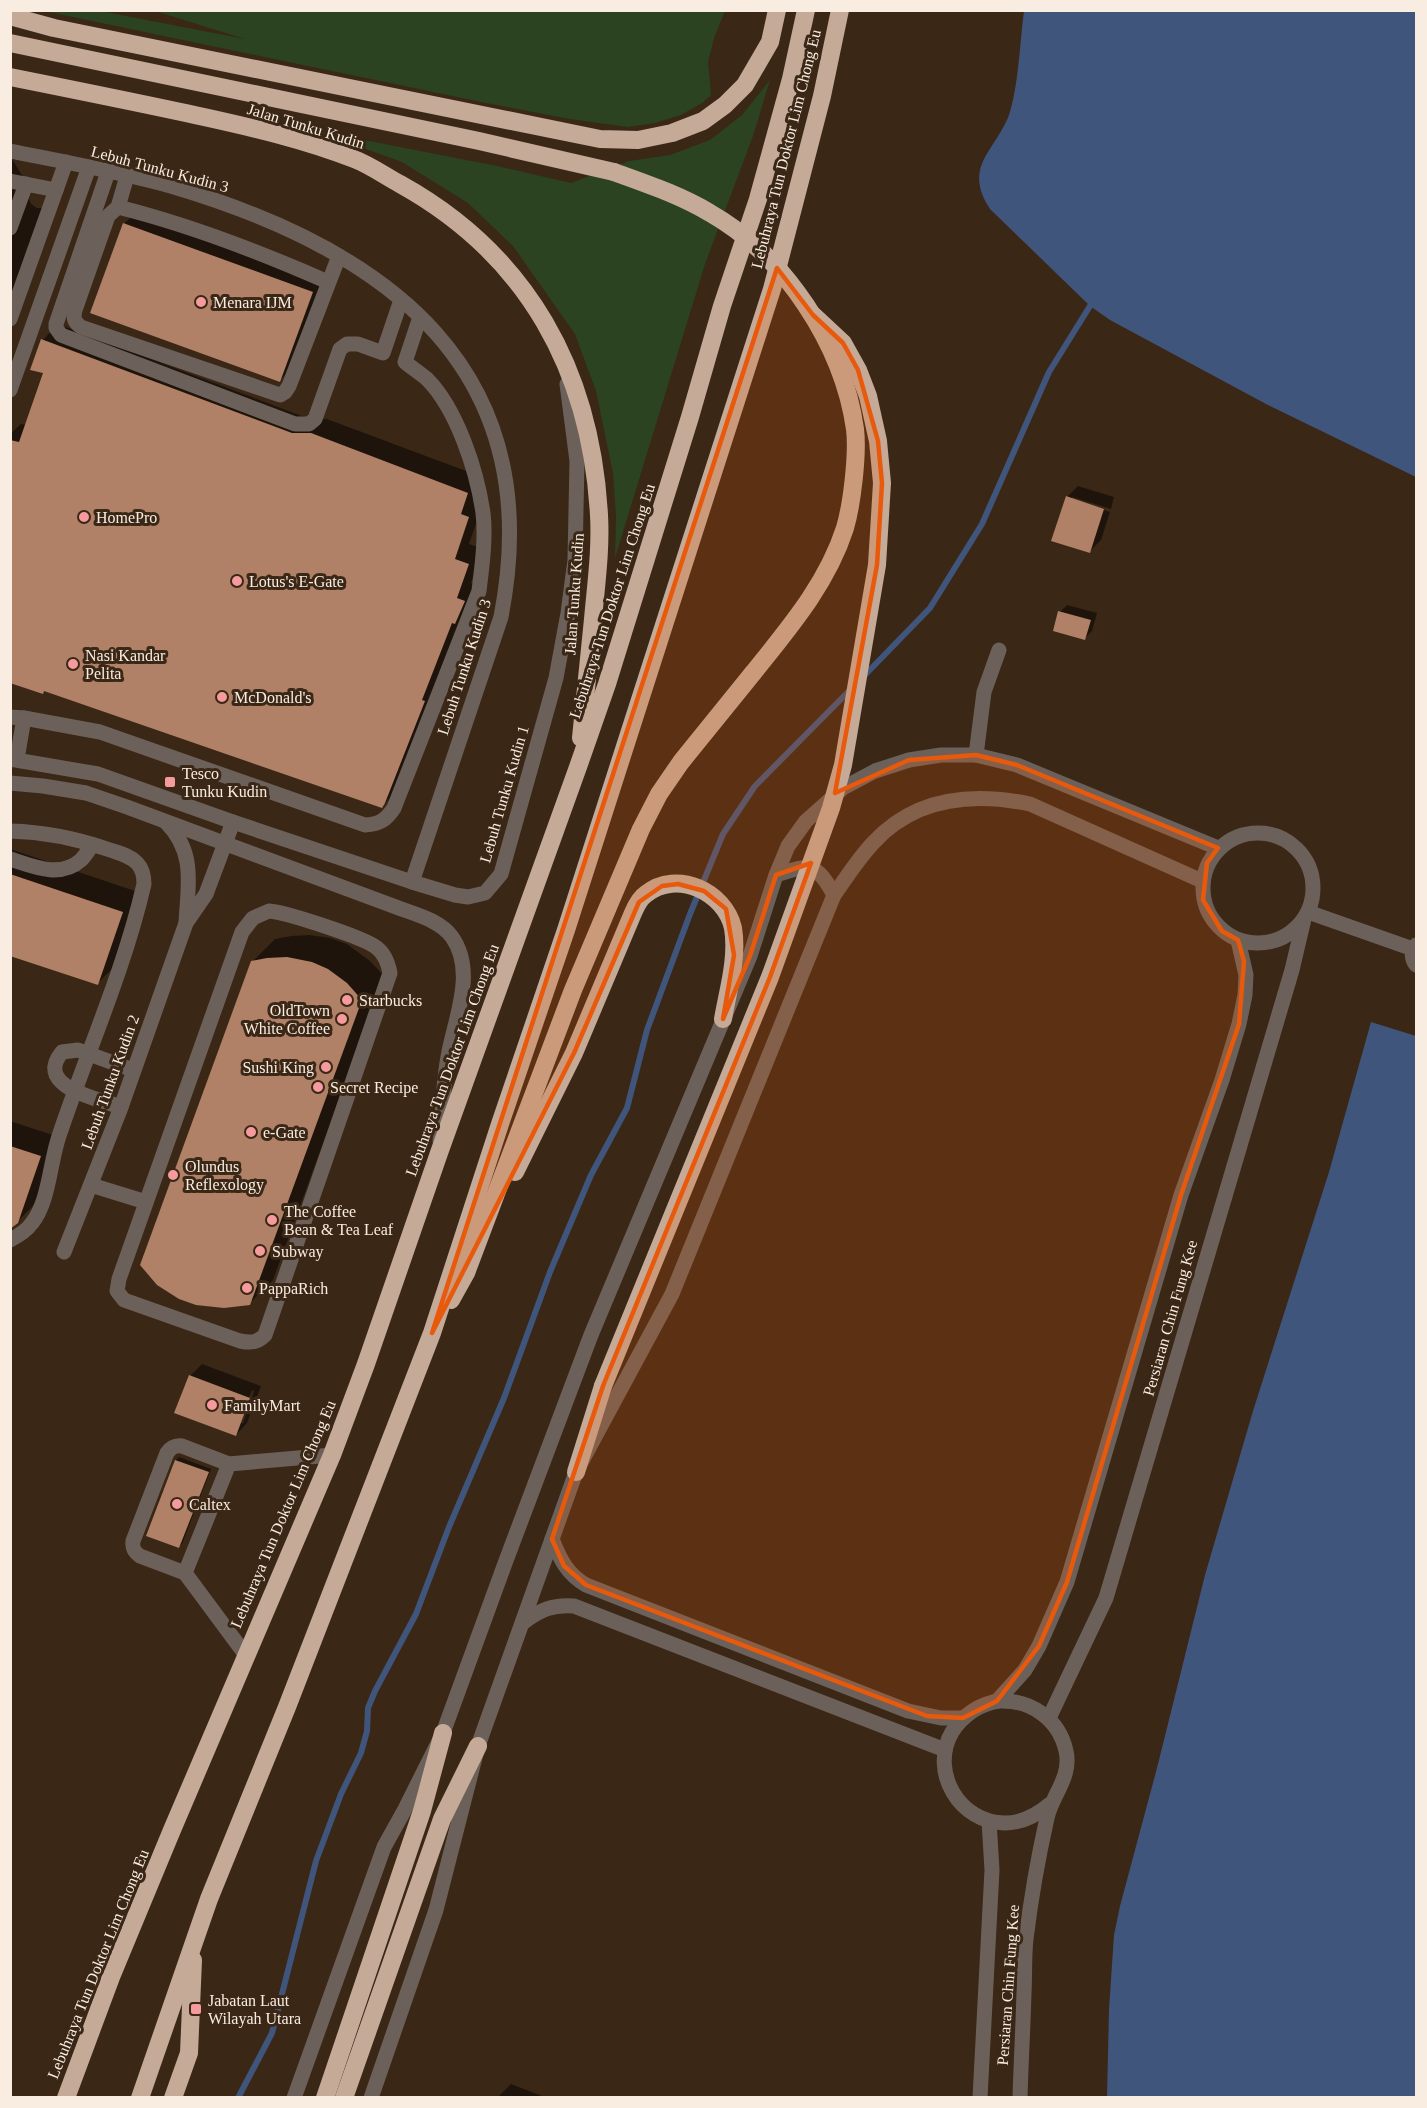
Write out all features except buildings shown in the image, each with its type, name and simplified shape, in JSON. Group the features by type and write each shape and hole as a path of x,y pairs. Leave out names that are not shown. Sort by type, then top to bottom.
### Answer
{"highway":[{"path":"10,16 54,28 442,109 600,139 638,140 672,133 703,121 725,105 745,84 770,42 777,10"},
{"name":"Lebuhraya Tun Doktor Lim Chong Eu","path":"66,2097 116,1967 245,1654 332,1455 578,767 607,684 722,306 758,199 791,79 806,10"},
{"name":"Lebuhraya Tun Doktor Lim Chong Eu","path":"140,2097 209,1899 292,1696 432,1333 500,1124 567,930 772,289 822,96 840,10"},
{"path":"54,28 111,56 221,87"},
{"name":"Jalan Tunku Kudin","path":"10,43 490,143 614,172 673,194 711,213 735,230 779,269 813,315"},
{"name":"Jalan Tunku Kudin","path":"10,77 265,131 355,160 421,196 475,236 516,280 539,312 561,351 575,388 590,443 599,515 598,561 578,767"},
{"path":"466,1273 573,990 641,829 659,794 681,762 816,591 844,530 850,509 855,431 843,382 813,315"},
{"path":"576,1472 603,1386 771,977 831,808 843,765 877,565 882,483 878,441 868,396 858,370 843,343 813,315"},
{"path":"432,1333 466,1273 574,1053 633,913 646,894 662,886 678,884 691,886 717,898 726,909 732,926 734,948 723,1019"},
{"path":"325,2097 422,1811 443,1733"},
{"path":"344,2097 442,1819 478,1746"},
{"path":"173,2097 189,2053 193,1944"}],"street":[{"name":"Lebuh Tunku Kudin 3","path":"10,151 174,187 281,227 339,256 374,277 420,317 450,348 472,381 489,416 506,484 510,537 507,586 501,617 411,882"},
{"path":"10,319 66,162"},
{"path":"10,390 89,167"},
{"path":"108,172 56,324 61,335 296,424 309,424 315,419 340,349 347,344 358,344 383,353 401,300"},
{"path":"127,176 118,207 108,216 75,310 75,323 81,327 280,395 289,386 339,256"},
{"path":"11,181 56,190"},
{"path":"10,228 26,184"},
{"path":"118,207 244,248 328,282"},
{"path":"14,759 17,717 100,732 365,825 378,824 388,818 394,808 478,591 482,566 483,514 473,472 454,418 441,396 427,379 405,362 420,317"},
{"name":"Lebuh Tunku Kudin 1","path":"14,759 98,774 411,882 468,897 485,892 501,874 556,678 568,613 575,560 577,461 561,351"},
{"path":"976,754 984,692 999,650"},
{"path":"294,2097 384,1847 443,1733 591,1335 750,956 776,874 788,846 806,821 843,788 875,771 909,760 942,755 976,754 1017,765 1218,848"},
{"path":"10,783 86,793 396,907 436,923 451,935 461,958 463,985 447,1060 439,1153"},
{"path":"371,2097 436,1910 478,1746 524,1623 576,1472 672,1294 834,895 873,843 899,821 925,808 976,797 1030,804 1202,881"},
{"name":"Lebuh Tunku Kudin 2","path":"164,820 180,839 187,858 189,875 186,923"},
{"name":"Lebuh Tunku Kudin 2","path":"64,1252 121,1107 186,923 206,894 233,822"},
{"path":"10,831 38,831 93,844 129,857 139,864 144,874 144,884 89,1055 58,1138 42,1204 33,1223 10,1239"},
{"path":"1251,832 1269,833 1286,840 1300,851 1310,867 1314,885 1312,903 1306,915 1292,932 1275,941 1256,943 1238,940 1222,931 1210,917 1203,900 1202,881 1207,863 1218,848 1233,837 1251,832"},
{"path":"10,859 44,870 66,868 80,861 93,844"},
{"path":"776,874 794,869 813,868 824,877 834,895"},
{"path":"277,911 376,946 386,958 390,973 388,981 265,1335 258,1341 240,1341 119,1297 117,1292 119,1279 146,1202 243,932 249,922 260,914 277,911"},
{"path":"1306,915 1415,947 1412,957 1416,965"},
{"name":"Persiaran Chin Fung Kee","path":"1238,940 1246,975 1245,995 1239,1024 1222,1080 1181,1195 1067,1582 1039,1646 1024,1670 997,1701 978,1707 963,1718 952,1733 945,1750 944,1766 953,1794 975,1815 989,1821 1006,1823 1022,1821 1037,1814 1050,1804 1061,1789 1067,1771 1066,1752 1060,1734 1049,1718 1106,1598 1292,970 1306,915"},
{"path":"121,1107 63,1086 54,1068 57,1058 62,1052 78,1050 133,1070"},
{"path":"92,1185 146,1202"},
{"path":"245,1654 185,1573 140,1556 132,1547 167,1453 176,1445 182,1446 229,1464 332,1455"},
{"path":"185,1573 229,1464"},
{"path":"552,1539 564,1566 577,1580 586,1585 908,1711 941,1718 963,1718"},
{"path":"524,1623 539,1611 550,1607 574,1606 945,1750"},
{"path":"997,1701 1016,1701 1034,1707 1049,1718"},
{"name":"Persiaran Chin Fung Kee","path":"1020,2097 1026,1941 1035,1874 1050,1804"},
{"name":"Persiaran Chin Fung Kee","path":"980,2097 992,1870 989,1821"}],"highlighted area":[{"path":"777,268 813,315 843,343 858,370 878,441 882,483 877,565 835,793 909,760 976,755 1017,765 1218,848 1207,863 1203,900 1222,931 1238,940 1244,961 1239,1024 1181,1195 1067,1582 1039,1646 997,1701 963,1718 927,1716 586,1585 564,1566 552,1539 603,1386 770,977 811,863 776,875 750,956 723,1019 734,955 726,909 704,891 678,884 662,886 639,902 574,1053 432,1333"}],"green space":[{"path":"44,11 100,11 245,39 155,11 725,11 714,38 708,62 711,95 681,115 655,123 628,127 486,103"},
{"path":"770,80 753,136 705,264 615,558 616,516 613,473 596,391 575,334 513,246 468,203 402,162 313,130 571,183 629,161 670,155 710,140 742,115"}],"water":[{"path":"1024,11 1416,11 1416,477 1266,404 1110,320 1090,306 990,209 981,190 980,170 986,155 1005,125 1011,108 1018,72"},
{"path":"1371,1022 1416,1036 1416,2097 1107,2097 1109,2009 1114,1935 1120,1906 1205,1575 1253,1411 1329,1172"}],"waterway":[{"path":"863,677 930,608 982,524 1049,372 1090,306"},
{"path":"238,2098 272,2033 316,1861 341,1794 361,1753 367,1731 368,1708 416,1614 449,1527 504,1398 550,1272 591,1175 627,1108 647,1030 690,914 723,834 755,786 850,690"}],"place":[{"name":"Menara IJM","path":"201,302"},
{"name":"HomePro","path":"84,517"},
{"name":"Lotus's E-Gate","path":"237,581"},
{"name":"Nasi Kandar Pelita","path":"73,664"},
{"name":"McDonald's","path":"222,697"},
{"name":"Tesco Tunku Kudin","path":"170,782"},
{"name":"Starbucks","path":"347,1000"},
{"name":"OldTown White Coffee","path":"342,1019"},
{"name":"Sushi King","path":"326,1067"},
{"name":"Secret Recipe","path":"318,1087"},
{"name":"e-Gate","path":"251,1132"},
{"name":"Olundus Reflexology","path":"173,1175"},
{"name":"The Coffee Bean & Tea Leaf","path":"272,1220"},
{"name":"Subway","path":"260,1251"},
{"name":"PappaRich","path":"247,1288"},
{"name":"FamilyMart","path":"212,1405"},
{"name":"Caltex","path":"177,1504"},
{"name":"Jabatan Laut Wilayah Utara","path":"196,2009"}]}
